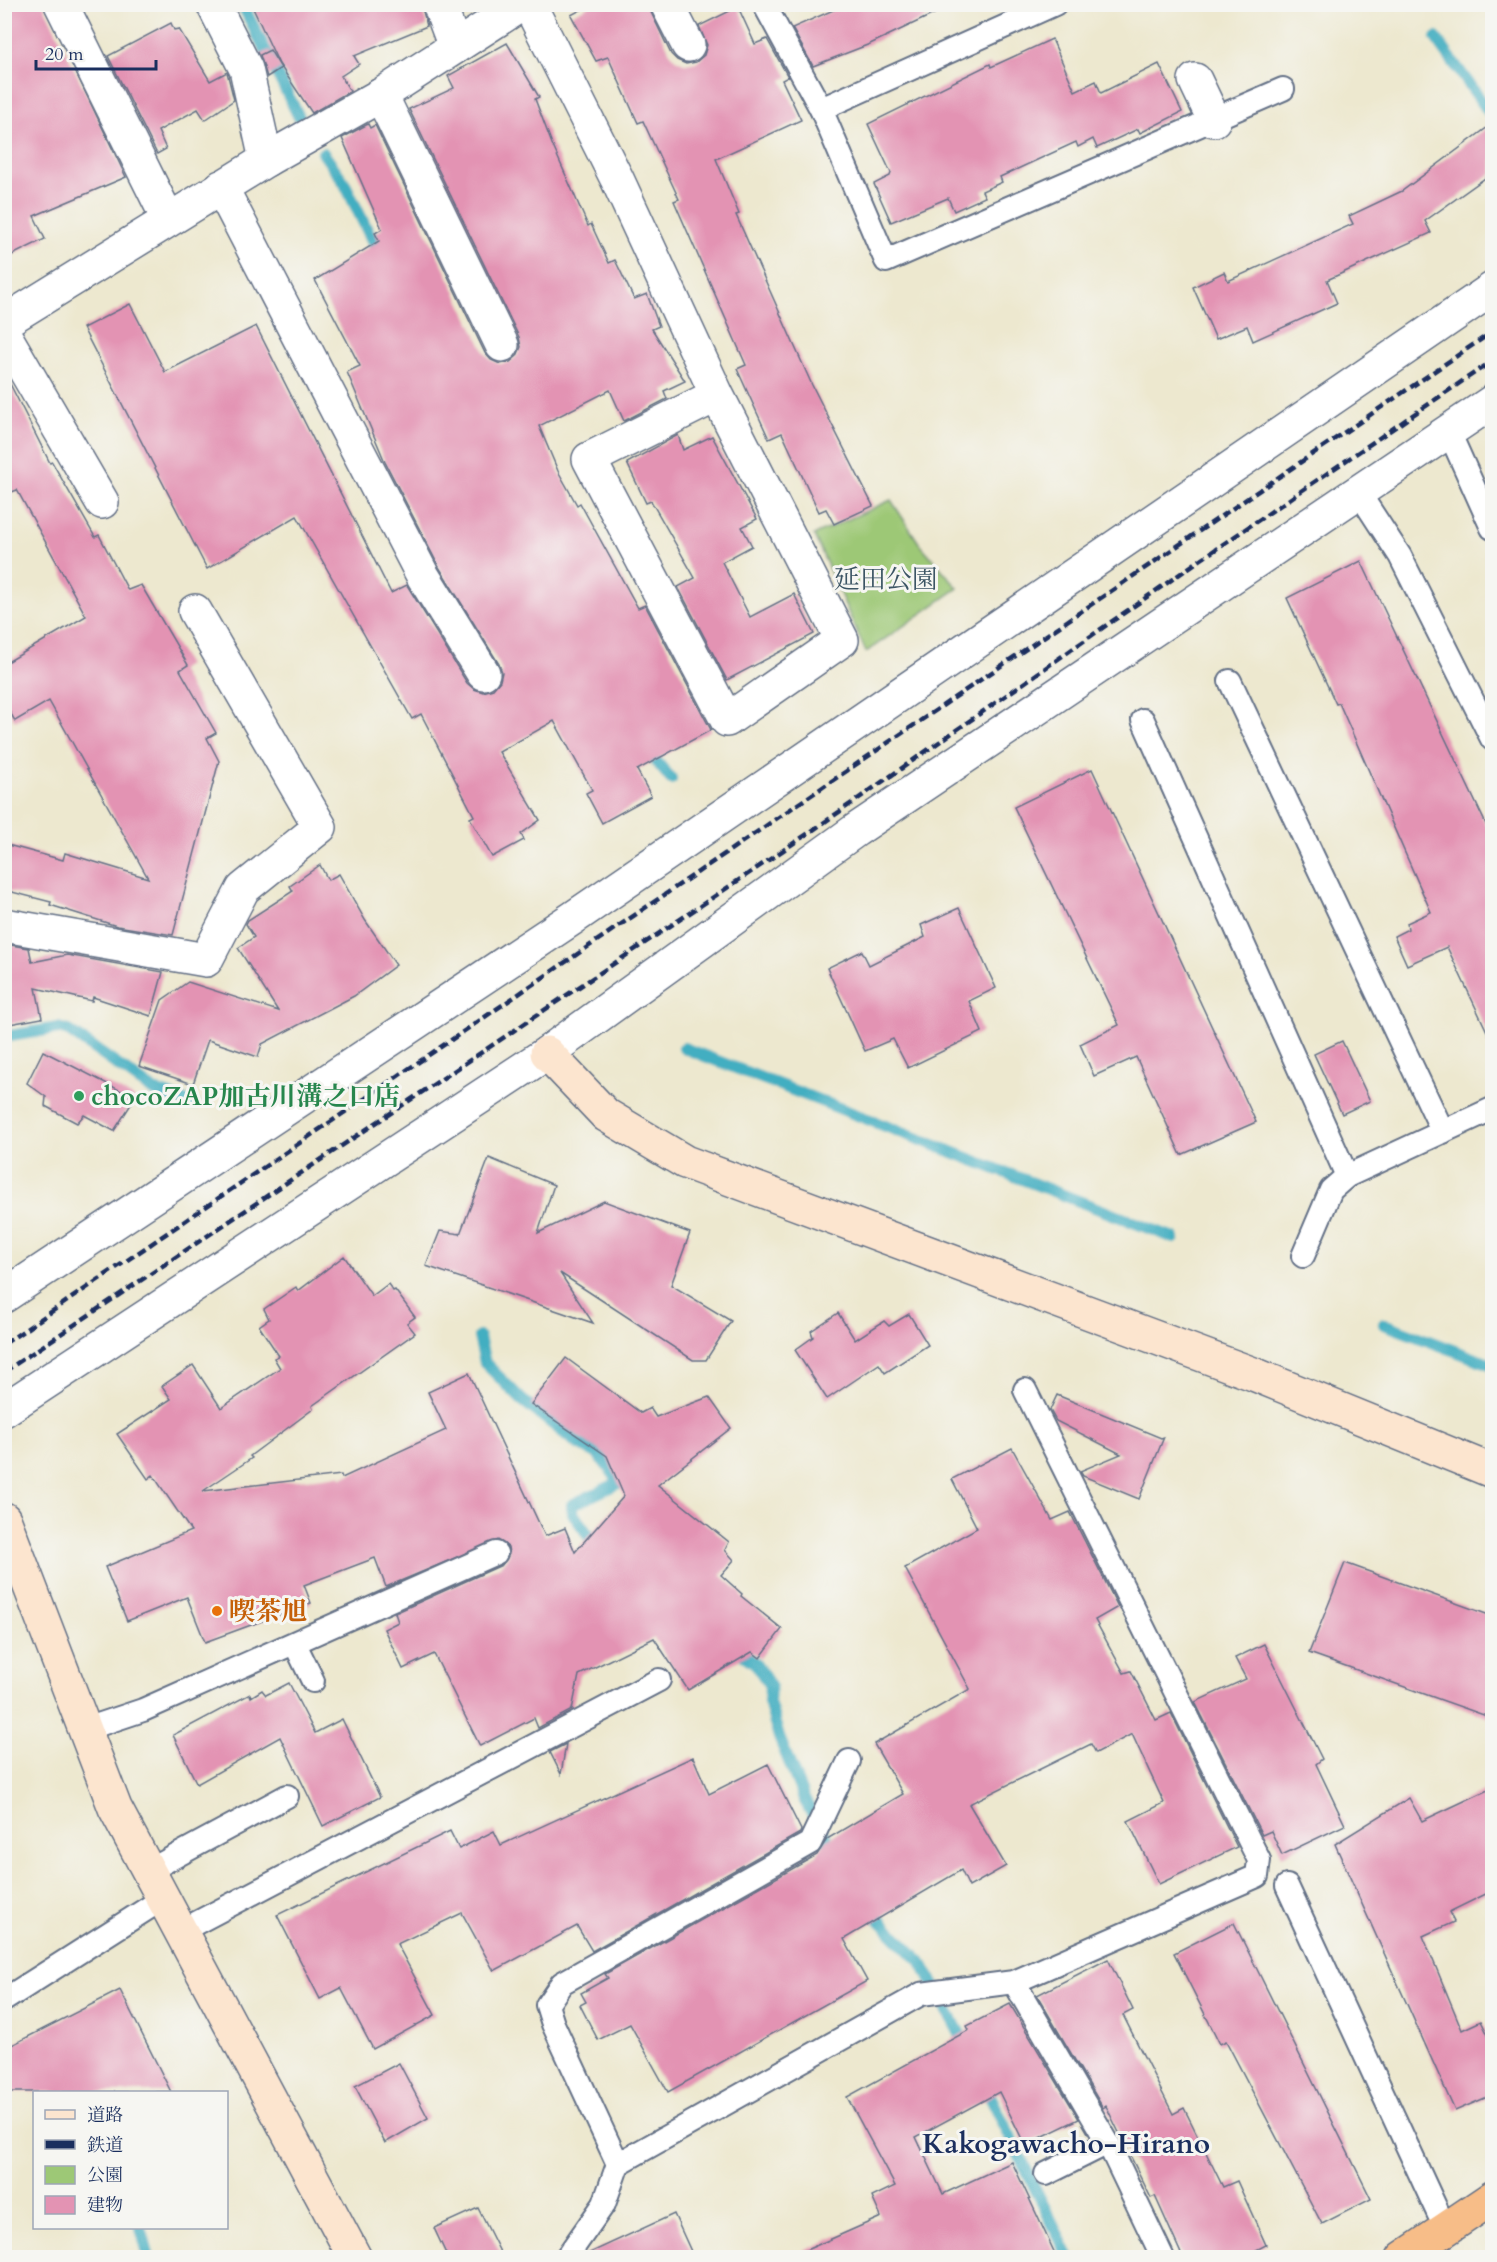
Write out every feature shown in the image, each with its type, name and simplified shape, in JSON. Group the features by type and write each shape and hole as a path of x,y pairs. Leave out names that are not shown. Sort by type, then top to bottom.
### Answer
{"highway":[{"path":"1402,2258 1492,2198"}],"street":[{"path":"61,4 168,219"},
{"path":"213,4 246,69 266,160"},
{"path":"439,4 455,47"},
{"path":"102,502 7,318 266,160 381,95 522,4"},
{"path":"529,4 617,179 717,395 842,640 727,720 589,459 717,395"},
{"path":"667,4 688,45"},
{"path":"1195,80 1214,120"},
{"path":"381,95 502,345"},
{"path":"221,187 423,576 483,673"},
{"path":"4,1296 582,911 1492,289"},
{"path":"4,1410 547,1053 856,830 1492,402"},
{"path":"4,925 206,960 243,889 320,827 195,611"},
{"path":"547,1053 606,1115 685,1162 1256,1375 1492,1471"},
{"path":"4,1519 115,1808 355,2258"}],"lane":[{"path":"764,4 821,109 886,261 1283,89"},
{"path":"821,109 1055,4"},
{"path":"1449,432 1492,528"},
{"path":"1359,493 1400,556 1492,739"},
{"path":"1230,681 1443,1132"},
{"path":"1143,720 1347,1176"},
{"path":"1303,1256 1331,1190 1347,1176 1492,1109"},
{"path":"566,2258 604,2204 618,2164 921,1994 1014,1982 1257,1876 1259,1860 1026,1390"},
{"path":"86,1729 143,1710 496,1553"},
{"path":"295,1644 313,1681"},
{"path":"181,1931 659,1680"},
{"path":"618,2164 553,2024 547,2005 562,1983 810,1843 849,1761"},
{"path":"4,2000 157,1884 287,1796"},
{"path":"1287,1886 1445,2228"},
{"path":"1014,1982 1108,2143 1163,2258"},
{"path":"1046,2174 1108,2143"}],"green space":[{"name":"延田公園","path":"891,500 919,543 958,588 866,652 814,535"}],"building":[{"path":"4,4 43,4 126,177 34,216 45,239 4,259"},
{"path":"251,4 421,4 427,26 354,56 359,64 341,76 350,91 312,113 279,64"},
{"path":"592,4 647,4 671,54 686,64 696,62 704,55 707,45 699,26 738,7 755,44 767,39 788,77 782,80 801,120 716,159 739,214 736,215 812,385 873,506 834,524 826,509 819,512 782,433 769,439 737,369 746,365 674,201 679,199 643,121 638,123 608,57 596,61 571,15"},
{"path":"847,4 955,4 870,44 813,66 792,28"},
{"path":"171,23 174,30 179,29 210,81 227,72 234,100 205,120 198,109 158,131 166,149 157,154 108,56"},
{"path":"1052,39 1075,91 1096,81 1101,93 1159,64 1182,112 1140,133 1138,129 1097,148 1093,139 1078,147 1076,142 1000,177 1002,182 982,191 985,197 954,211 948,198 891,222 874,184 890,176 891,173 868,124 990,64 991,67"},
{"path":"507,43 539,97 535,99 552,144 588,226 591,224 609,263 615,260 634,299 647,294 659,326 652,329 685,381 664,391 667,399 624,421 610,390 539,426 558,471 577,505 580,503 638,608 645,605 711,730 637,770 651,796 602,823 586,793 592,790 554,721 499,752 540,820 521,834 524,840 492,857 470,818 474,816 421,714 412,719 297,516 207,569 83,328 130,304 165,372 256,326 391,593 407,585 467,683 483,692 493,689 500,681 502,672 499,664 439,567 385,462 347,372 360,366 315,280 379,241 375,233 382,229 342,138 368,124 370,128 375,125 485,353 491,360 500,364 510,362 517,356 521,347 519,337 409,109 454,88 448,76"},
{"path":"270,50 281,68 267,77 260,55"},
{"path":"1492,124 1492,173 1425,221 1431,233 1327,280 1337,303 1253,341 1247,326 1216,339 1193,287 1224,272 1228,281 1353,224 1349,216 1402,191"},
{"path":"4,372 50,463 52,462 95,537 99,535 128,590 141,585 188,665 180,670 216,733 207,738 219,761 173,935 117,926 50,905 51,902 4,890 4,844 63,860 65,853 148,878 49,701 15,721 4,702 4,664 86,616 17,490 4,495"},
{"path":"678,435 683,450 712,436 757,519 742,527 752,546 722,562 750,617 794,594 814,634 727,680 678,587 695,578 651,501 646,503 627,463"},
{"path":"1361,561 1492,837 1492,1042 1447,947 1407,965 1394,936 1408,929 1407,923 1431,912 1339,703 1336,704 1287,598"},
{"path":"1092,769 1256,1122 1181,1155 1136,1057 1094,1076 1080,1044 1119,1025 1014,807"},
{"path":"320,865 328,880 339,874 365,920 396,965 354,996 262,1044 258,1057 208,1040 193,1084 139,1066 162,1000 188,982 278,1011 238,948 254,937 246,924 248,920 293,891 290,886"},
{"path":"959,908 996,988 969,1001 982,1032 908,1068 893,1039 865,1051 827,968 862,951 869,965 925,937 921,925"},
{"path":"4,944 29,948 32,962 67,955 163,972 151,1016 93,997 92,1001 36,988 42,1018 4,1025"},
{"path":"1342,1041 1370,1101 1342,1114 1314,1054"},
{"path":"43,1051 135,1098 114,1131 84,1115 77,1123 45,1106 46,1097 27,1083"},
{"path":"489,1158 554,1185 538,1233 604,1201 690,1233 671,1285 731,1321 706,1360 693,1360 560,1273 593,1323 426,1266 440,1231 460,1234"},
{"path":"344,1256 372,1296 388,1284 393,1291 395,1290 415,1317 407,1323 415,1333 312,1406 313,1409 250,1456 252,1458 203,1491 341,1475 342,1478 446,1430 428,1392 469,1373 545,1536 565,1528 575,1552 624,1496 607,1456 531,1404 566,1358 641,1413 650,1408 656,1417 709,1397 731,1428 658,1485 729,1542 725,1550 734,1560 721,1575 742,1594 741,1596 782,1629 760,1658 752,1652 688,1690 654,1638 579,1675 572,1710 538,1728 534,1718 480,1746 434,1654 403,1669 384,1629 398,1622 395,1613 502,1565 509,1554 508,1547 498,1540 386,1587 375,1558 304,1585 311,1603 205,1642 187,1597 127,1621 105,1567 191,1531 153,1475 148,1479 117,1434 171,1399 162,1386 193,1365 221,1408 280,1368 274,1358 279,1356 259,1326 269,1319 264,1309 296,1287 298,1291"},
{"path":"838,1313 855,1340 884,1321 889,1326 909,1314 928,1345 885,1373 879,1364 827,1399 795,1350 813,1337 811,1331"},
{"path":"1057,1395 1161,1438 1164,1437 1139,1499 1083,1476 1080,1471 1121,1454 1056,1421 1050,1410"},
{"path":"1012,1448 1052,1520 1070,1512 1118,1607 1095,1620 1124,1673 1131,1671 1156,1720 1171,1713 1237,1847 1159,1884 1128,1821 1164,1803 1132,1734 1096,1753 1091,1744 969,1804 1006,1866 969,1887 961,1870 844,1939 867,1981 668,2092 630,2024 598,2040 580,2005 586,2002 581,1993 608,1978 605,1974 817,1855 827,1839 903,1794 874,1744 970,1689 905,1568 977,1528 952,1479"},
{"path":"1345,1563 1492,1616 1492,1718 1309,1653"},
{"path":"1264,1644 1322,1759 1316,1764 1345,1825 1282,1855 1271,1831 1262,1835 1195,1702 1246,1679 1235,1658"},
{"path":"289,1683 315,1733 342,1719 380,1797 323,1826 280,1737 197,1784 173,1735 250,1694 251,1697 262,1690 266,1695"},
{"path":"566,1744 561,1774 550,1752"},
{"path":"693,1757 709,1794 768,1764 801,1830 800,1833 592,1951 577,1926 494,1971 462,1913 397,1944 435,2015 373,2049 341,1988 320,1999 277,1915 450,1831 459,1849 494,1831 501,1845"},
{"path":"1492,1788 1492,1891 1449,1912 1454,1922 1423,1936 1462,2030 1481,2021 1492,2043 1492,2095 1455,2111 1335,1844 1409,1798 1422,1821"},
{"path":"1234,1923 1371,2199 1322,2224 1226,2041 1220,2044 1174,1953"},
{"path":"1108,1959 1133,2010 1123,2015 1173,2114 1184,2108 1223,2187 1237,2181 1266,2245 1241,2258 1183,2258 1155,2196 1151,2198 1106,2106 1103,2108 1037,1995"},
{"path":"120,1990 170,2091 4,2092 4,2049"},
{"path":"1010,2004 1079,2119 1025,2145 999,2092 916,2137 943,2194 1012,2162 1057,2258 788,2258 881,2217 872,2197 895,2186 847,2097 969,2030 967,2026"},
{"path":"399,2063 428,2118 385,2143 355,2086"},
{"path":"478,2208 503,2258 448,2258 434,2228"},
{"path":"674,2214 694,2258 583,2258 585,2255"}],"waterway":[{"path":"242,4 299,117"},
{"path":"1436,38 1492,116"},
{"path":"323,153 344,182 380,257"},
{"path":"646,749 671,779"},
{"path":"4,1037 58,1028 69,1031 154,1091 194,1104"},
{"path":"684,1048 1174,1238"},
{"path":"1384,1324 1492,1365"},
{"path":"479,1337 485,1363 522,1400 578,1444 598,1454 620,1482 572,1505 572,1512 598,1549"},
{"path":"733,1647 756,1664 770,1686 769,1702 779,1737 805,1801 834,1852"},
{"path":"868,1908 922,1963 968,2049"},
{"path":"984,2083 1069,2258"},
{"path":"141,2229 149,2258"}],"railway":[{"path":"4,1344 1492,332"},
{"path":"4,1372 809,833 1197,562 1492,361"}],"place":[{"name":"chocoZAP加古川溝之口店","path":"79,1096"},
{"name":"喫茶旭","path":"217,1611"}],"district":[{"name":"Kakogawacho-Hirano","path":"1066,2143"}]}
